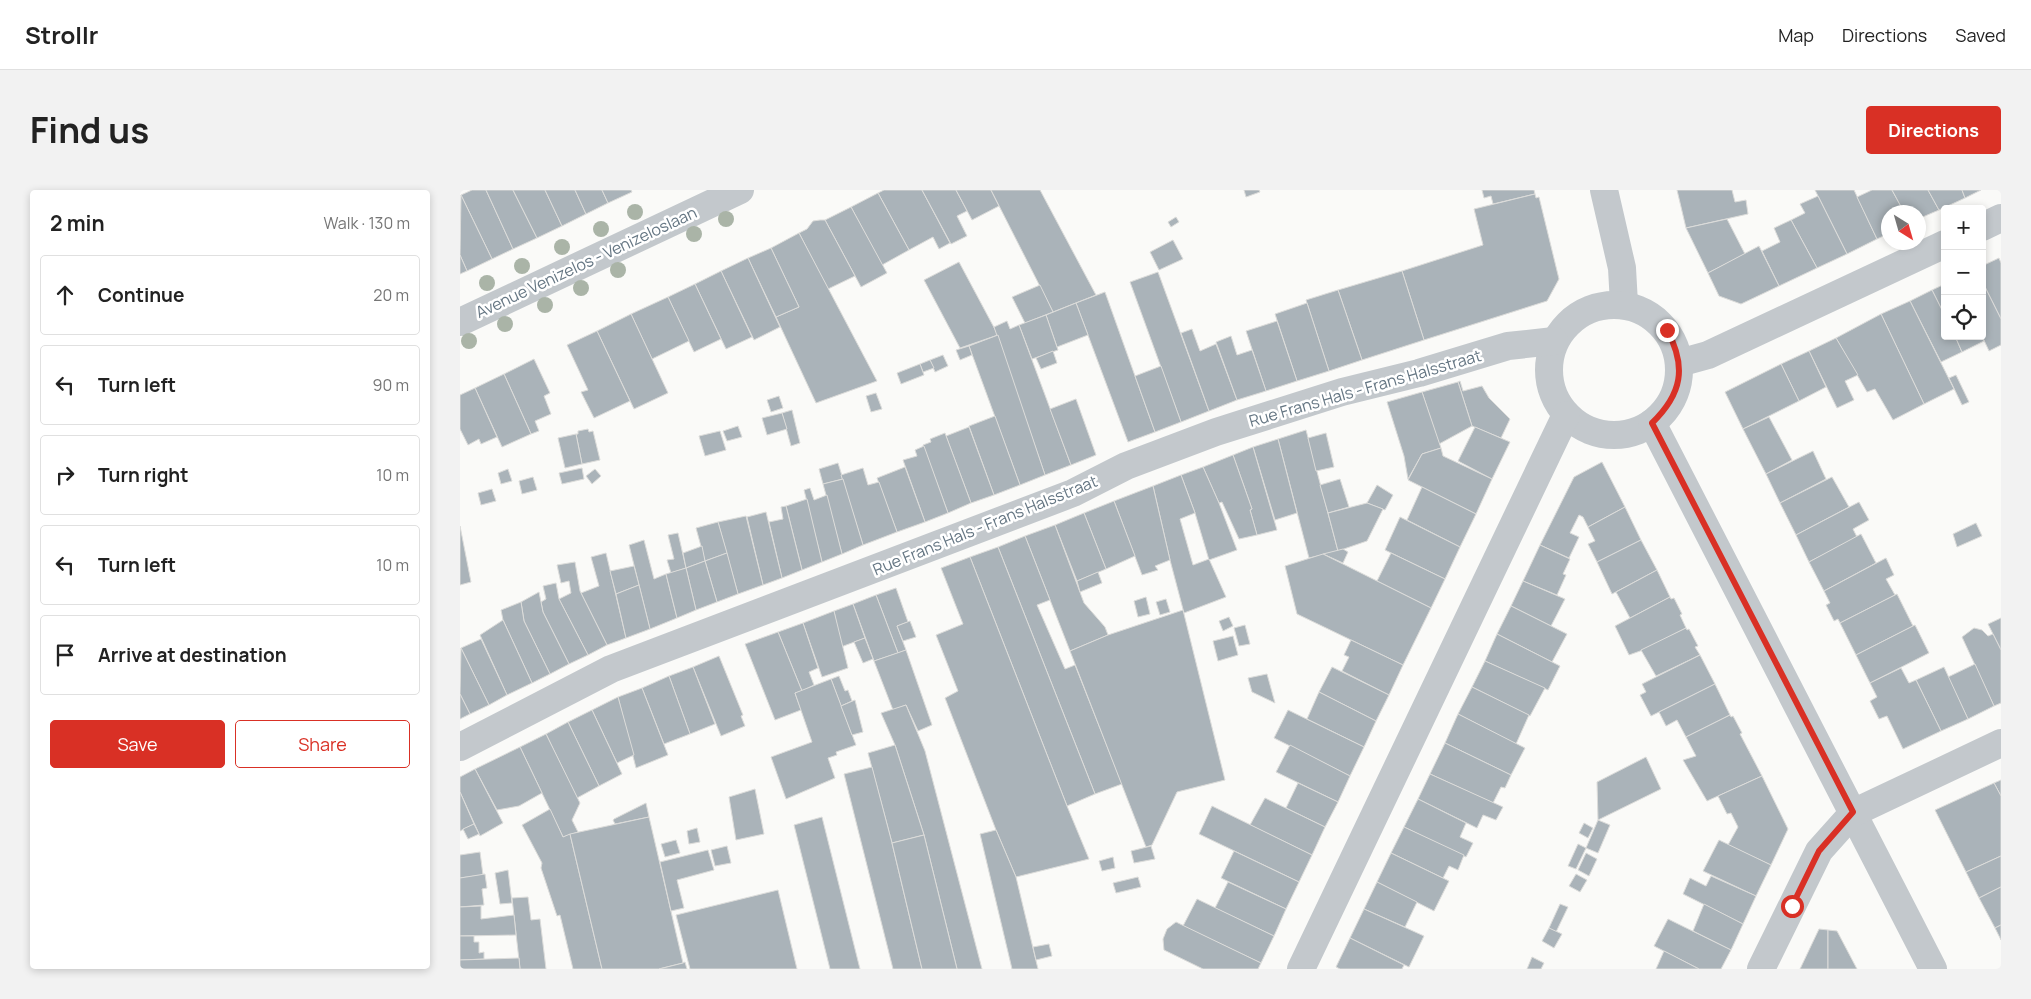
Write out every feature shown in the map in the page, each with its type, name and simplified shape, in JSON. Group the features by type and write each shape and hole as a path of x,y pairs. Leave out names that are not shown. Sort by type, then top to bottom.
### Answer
{"street":[{"name":"Avenue Venizelos - Venizeloslaan","path":"460,322 740,190"},
{"path":"1604,190 1622,268 1624,304"},
{"path":"1986,225 2001,218"},
{"path":"1679,363 1708,355 1941,246"},
{"path":"1603,304 1624,304 1641,309 1655,318 1667,330 1675,346 1679,363 1679,380 1674,396 1664,411 1652,423 1635,432 1617,435 1598,434 1581,427 1566,415 1552,393 1548,367 1554,341 1566,324 1583,311 1603,304"},
{"name":"Rue Frans Hals - Frans Halsstraat","path":"460,747 611,669 1073,493 1126,466 1216,432 1342,392 1419,373 1508,346 1554,341"},
{"path":"1301,969 1566,415"},
{"path":"1652,423 1933,969"},
{"path":"1761,969 1819,851 1853,812 2001,744"}],"building":[{"path":"472,190 486,190 513,249 492,259 461,195"},
{"path":"486,190 513,190 537,238 513,249"},
{"path":"513,190 545,190 562,226 537,238"},
{"path":"545,190 575,190 586,214 562,226"},
{"path":"575,190 602,190 608,203 586,214"},
{"path":"602,190 631,190 632,192 608,203"},
{"path":"884,190 922,190 950,243 939,249 933,237 909,250 878,193"},
{"path":"922,190 956,190 967,211 957,216 967,236 951,244"},
{"path":"956,190 991,190 999,206 972,220"},
{"path":"991,190 1040,190 1096,295 1053,312"},
{"path":"1244,190 1259,190 1260,192 1246,197"},
{"path":"1482,190 1534,190 1535,194 1493,204 1491,196 1484,198"},
{"path":"1677,190 1732,190 1735,202 1746,200 1748,214 1686,228"},
{"path":"1815,190 1854,190 1877,239 1847,254"},
{"path":"1872,190 1892,190 1900,205 1881,205 1881,237 1877,239 1857,197"},
{"path":"1892,190 1928,190 1939,210 1926,216 1926,205 1900,205"},
{"path":"1928,190 1962,190 1965,198 1950,205 1941,205 1941,209 1939,210"},
{"path":"1962,190 1981,190 1965,198"},
{"path":"878,193 909,250 882,265 851,207"},
{"path":"1535,194 1536,198 1539,197 1559,279 1547,301 1424,340 1402,271 1483,245 1474,209"},
{"path":"461,195 492,259 467,271 460,255"},
{"path":"1818,196 1847,254 1817,268 1791,220 1805,213 1800,204"},
{"path":"851,207 887,273 861,287 825,220"},
{"path":"1176,217 1179,222 1171,227 1168,222"},
{"path":"1727,219 1745,254 1708,273 1686,228"},
{"path":"825,220 855,276 828,289 799,233 807,229 813,221"},
{"path":"1791,220 1817,268 1779,286 1762,251 1780,242 1774,228"},
{"path":"799,233 877,381 816,403 776,317 799,307 771,248"},
{"path":"1173,240 1183,259 1159,270 1150,252"},
{"path":"1759,246 1779,286 1741,304 1719,296 1708,273"},
{"path":"771,248 799,307 776,317 748,258"},
{"path":"460,255 467,271 460,274"},
{"path":"748,258 780,327 754,340 721,271"},
{"path":"1999,258 2001,263 2001,319 1986,289 1986,264"},
{"path":"959,262 998,335 960,348 924,280"},
{"path":"721,271 752,337 726,349 695,284"},
{"path":"1402,271 1424,340 1362,360 1338,290"},
{"path":"1158,272 1209,411 1181,422 1130,282"},
{"path":"695,284 721,339 694,352 668,297"},
{"path":"1040,285 1053,312 1025,323 1012,297"},
{"path":"1941,286 1941,308 1932,290"},
{"path":"1986,289 2001,319 2001,345 1989,351 1984,340 1986,340"},
{"path":"1338,290 1362,360 1329,371 1306,300"},
{"path":"1932,290 1941,308 1941,340 1957,340 1962,352 1941,362 1910,301"},
{"path":"1105,292 1155,432 1128,442 1076,303"},
{"path":"668,297 689,341 652,359 631,314"},
{"path":"1910,301 1954,389 1924,404 1881,314"},
{"path":"1076,303 1088,335 1057,347 1046,315"},
{"path":"1307,303 1329,371 1297,381 1275,314"},
{"path":"631,314 668,393 634,409 597,331"},
{"path":"1881,314 1924,404 1893,420 1875,389 1867,392 1836,338"},
{"path":"1046,315 1058,350 1032,359 1019,325"},
{"path":"1007,321 1010,329 1019,325 1071,465 1045,475 994,327"},
{"path":"1277,321 1297,381 1266,391 1246,331"},
{"path":"1192,329 1200,351 1216,344 1237,400 1209,411 1181,333"},
{"path":"597,331 630,401 594,418 581,392 588,390 567,345"},
{"path":"998,335 1045,475 1020,485 969,346"},
{"path":"1231,336 1237,355 1252,350 1266,391 1237,400 1216,342"},
{"path":"1836,338 1858,375 1845,381 1854,400 1837,408 1809,351"},
{"path":"1957,340 1984,340 1984,341 1962,352"},
{"path":"969,346 972,355 960,360 956,350"},
{"path":"1053,351 1057,363 1041,369 1036,358"},
{"path":"1809,351 1826,387 1799,401 1781,364"},
{"path":"943,355 948,366 935,372 930,360"},
{"path":"534,359 550,393 544,396 551,414 535,421 539,431 531,434 504,374"},
{"path":"930,360 934,368 923,372 920,364"},
{"path":"920,364 924,375 901,384 897,373"},
{"path":"1781,364 1799,401 1743,429 1725,392"},
{"path":"1161,366 1181,422 1155,432 1135,376"},
{"path":"504,374 531,434 502,447 475,388"},
{"path":"1956,375 1969,402 1962,405 1949,378"},
{"path":"1460,381 1463,391 1482,386 1489,398 1510,419 1501,438 1472,426 1458,382"},
{"path":"1458,382 1472,426 1439,444 1422,392"},
{"path":"475,388 497,437 481,444 479,439 468,445 460,429 460,395"},
{"path":"1422,392 1441,448 1422,454 1408,479 1404,456 1387,402"},
{"path":"876,393 882,409 871,412 866,396"},
{"path":"779,396 783,408 771,412 767,400"},
{"path":"1076,399 1096,455 1071,465 1050,409"},
{"path":"792,410 800,443 791,446 782,413"},
{"path":"782,413 787,429 767,435 762,418"},
{"path":"995,416 1020,485 994,495 969,426"},
{"path":"1769,417 1792,460 1766,474 1743,429"},
{"path":"738,426 742,437 727,441 723,431"},
{"path":"969,427 994,495 971,503 946,436"},
{"path":"1475,427 1510,442 1492,479 1458,461"},
{"path":"588,429 589,432 593,431 600,460 582,464 576,434 578,434 578,431"},
{"path":"1306,430 1338,551 1309,558 1278,439"},
{"path":"720,431 726,450 705,456 699,436"},
{"path":"945,433 971,503 948,513 923,445 931,442 930,439"},
{"path":"1326,433 1334,467 1316,471 1308,438"},
{"path":"576,434 582,464 565,468 558,438"},
{"path":"1278,439 1297,513 1275,520 1253,447"},
{"path":"924,446 948,513 925,522 903,460 917,456 915,450"},
{"path":"1253,447 1277,530 1257,535 1250,510 1252,509 1233,455"},
{"path":"1441,448 1443,456 1492,479 1476,514 1408,480 1422,454"},
{"path":"1813,451 1826,479 1780,503 1766,474"},
{"path":"1233,455 1252,509 1250,510 1257,535 1239,539 1222,502 1219,503 1203,467"},
{"path":"1602,462 1625,507 1588,527 1583,517 1579,515 1570,533 1579,537 1569,558 1540,545 1574,477"},
{"path":"838,463 843,479 823,484 819,469"},
{"path":"905,467 925,522 897,532 877,478"},
{"path":"1203,467 1237,550 1209,560 1181,475"},
{"path":"582,468 584,479 562,484 559,473"},
{"path":"863,468 868,485 879,482 897,532 863,545 841,475"},
{"path":"508,469 512,481 501,484 498,473"},
{"path":"595,469 601,476 592,484 586,476"},
{"path":"1181,475 1195,513 1180,519 1193,565 1209,559 1226,597 1184,613 1153,486"},
{"path":"533,477 537,490 522,494 519,481"},
{"path":"1832,477 1849,507 1796,535 1780,503"},
{"path":"843,479 863,545 842,554 823,484"},
{"path":"1340,479 1349,507 1328,513 1320,485"},
{"path":"1377,485 1393,495 1385,510 1367,503"},
{"path":"1153,486 1170,560 1155,566 1158,570 1142,575 1114,501"},
{"path":"1422,487 1476,514 1460,547 1407,520"},
{"path":"810,488 814,500 827,495 842,554 822,562 804,490"},
{"path":"492,489 496,501 481,505 478,493"},
{"path":"807,499 822,562 802,570 786,506"},
{"path":"1114,501 1135,556 1106,569 1084,513"},
{"path":"1859,502 1869,520 1853,529 1857,537 1809,562 1796,535"},
{"path":"1367,503 1383,509 1367,541 1338,551 1328,513"},
{"path":"786,506 802,570 782,578 769,522 783,519 781,507"},
{"path":"1625,507 1641,540 1597,562 1588,544 1595,541 1588,527"},
{"path":"766,512 782,578 763,585 747,517"},
{"path":"1084,513 1106,569 1077,581 1055,525"},
{"path":"746,516 763,585 738,594 718,522"},
{"path":"1400,517 1460,547 1445,579 1385,550"},
{"path":"718,522 727,553 705,561 696,528"},
{"path":"1976,523 1982,536 1957,547 1953,534"},
{"path":"1055,525 1084,603 1105,627 1108,635 1070,651 1025,536"},
{"path":"460,526 471,582 460,585"},
{"path":"678,533 686,568 671,573 667,560 674,559 668,535"},
{"path":"1861,534 1876,563 1824,591 1809,562"},
{"path":"1025,536 1050,600 1037,605 1065,669 1075,665 1122,784 1095,794 998,547"},
{"path":"644,540 654,579 666,574 677,618 650,629 629,545"},
{"path":"1641,540 1657,570 1612,594 1597,562"},
{"path":"1540,545 1570,559 1563,574 1566,575 1557,595 1523,581"},
{"path":"702,546 705,561 686,568 683,553"},
{"path":"998,547 1095,794 1067,806 970,557"},
{"path":"1343,549 1348,552 1343,563 1323,554"},
{"path":"606,553 626,638 607,645 581,593 599,586 591,557"},
{"path":"727,553 738,594 717,602 705,561"},
{"path":"1391,553 1445,579 1431,608 1377,581"},
{"path":"1323,554 1431,608 1403,665 1297,614 1285,566"},
{"path":"970,557 1089,859 1016,877 996,830 945,698 958,691 936,635 963,624 941,568"},
{"path":"1886,558 1894,575 1886,579 1895,595 1840,623 1838,619 1834,621 1826,605 1830,603 1824,591"},
{"path":"705,561 717,602 696,610 686,568"},
{"path":"575,562 580,591 607,645 588,655 559,599 571,593 569,581 561,583 557,565"},
{"path":"634,566 639,585 616,594 610,571"},
{"path":"686,568 696,610 677,618 666,574"},
{"path":"1657,570 1670,597 1630,618 1616,592"},
{"path":"1098,572 1102,583 1080,592 1077,581"},
{"path":"1523,581 1565,599 1551,626 1511,606"},
{"path":"556,583 559,599 588,655 569,664 543,612 541,602 546,599 543,586"},
{"path":"639,585 650,629 626,638 616,594"},
{"path":"896,588 908,622 897,626 906,650 898,653 876,595"},
{"path":"539,592 543,612 569,664 550,674 524,621 521,602"},
{"path":"1897,594 1913,626 1856,655 1840,623"},
{"path":"876,595 898,653 874,661 853,604"},
{"path":"1146,597 1150,614 1138,617 1134,601"},
{"path":"1670,597 1671,599 1674,598 1686,628 1629,655 1615,626"},
{"path":"1166,599 1170,612 1160,615 1156,602"},
{"path":"521,602 524,621 550,674 532,683 503,620 501,610"},
{"path":"853,604 865,638 841,647 834,611"},
{"path":"1511,606 1567,634 1552,662 1497,634"},
{"path":"1183,610 1225,780 1177,792 1152,845 1146,847 1070,651 1108,635"},
{"path":"834,611 848,668 822,677 803,623"},
{"path":"1229,617 1233,626 1223,631 1219,621"},
{"path":"2001,618 2001,650 1988,624"},
{"path":"503,620 532,683 507,695 480,635"},
{"path":"910,621 916,637 903,641 897,626"},
{"path":"803,623 818,668 809,672 814,685 802,691 778,632"},
{"path":"1245,625 1250,644 1239,646 1234,628"},
{"path":"1915,625 1929,653 1870,683 1856,655"},
{"path":"1686,628 1687,630 1689,629 1698,646 1695,647 1700,655 1656,676 1641,650"},
{"path":"1974,628 1982,630 1988,636 1993,634 2001,650 2001,703 1994,706 1962,637"},
{"path":"778,632 802,691 795,693 801,710 775,720 745,644"},
{"path":"1497,634 1560,666 1548,690 1485,661"},
{"path":"1233,636 1238,655 1218,661 1213,641"},
{"path":"865,638 873,659 863,663 854,642"},
{"path":"481,639 507,695 489,705 461,648"},
{"path":"1351,640 1403,665 1389,695 1342,671 1349,657 1344,655"},
{"path":"461,648 489,705 470,714 460,694"},
{"path":"906,650 932,725 918,731 906,705 893,710 874,661"},
{"path":"1700,655 1715,684 1651,716 1640,695 1646,692 1642,684"},
{"path":"719,656 743,715 741,716 745,726 721,736 693,667"},
{"path":"1485,661 1545,688 1530,716 1472,687"},
{"path":"1975,664 1994,706 1968,719 1948,677"},
{"path":"693,667 715,724 690,734 669,676"},
{"path":"1332,667 1389,695 1376,721 1319,692"},
{"path":"1944,667 1968,719 1941,731 1916,680"},
{"path":"1901,668 1909,683 1916,680 1941,731 1903,749 1887,716 1879,719 1870,701 1877,697 1870,683"},
{"path":"1267,674 1275,703 1252,692 1248,678"},
{"path":"669,676 690,734 664,744 642,688"},
{"path":"839,676 845,691 848,690 852,701 841,706 831,679"},
{"path":"831,679 856,745 836,752 837,755 828,758 835,778 786,799 771,757 812,742 795,693"},
{"path":"1715,684 1730,715 1686,737 1677,720 1666,726 1659,712"},
{"path":"1472,687 1529,715 1516,744 1458,714"},
{"path":"642,688 668,755 636,768 618,697"},
{"path":"1319,692 1376,721 1364,747 1307,719"},
{"path":"460,694 470,714 460,719"},
{"path":"618,697 634,755 617,763 592,710"},
{"path":"855,700 863,732 852,735 841,706"},
{"path":"906,705 925,751 982,969 957,969 924,835 895,745 881,713"},
{"path":"592,710 622,774 599,786 568,722"},
{"path":"1288,710 1364,747 1350,776 1274,738"},
{"path":"1458,714 1525,748 1511,775 1445,743"},
{"path":"1730,715 1731,717 1733,716 1742,733 1740,734 1762,776 1707,801 1683,760 1696,756 1686,737"},
{"path":"568,722 599,786 577,798 546,734"},
{"path":"546,734 580,803 572,820 578,832 563,837 520,747"},
{"path":"1445,743 1511,775 1505,788 1501,787 1493,803 1430,774"},
{"path":"895,745 924,835 892,843 868,753"},
{"path":"1290,745 1350,776 1338,802 1276,772"},
{"path":"520,747 542,793 519,806 497,810 475,769"},
{"path":"1646,757 1661,789 1598,820 1597,782"},
{"path":"872,767 922,969 893,969 844,774"},
{"path":"475,769 503,823 480,836 460,792 460,777"},
{"path":"1430,774 1503,807 1496,820 1483,815 1477,828 1418,799"},
{"path":"1762,776 1788,829 1771,865 1728,845 1738,827 1731,813 1727,814 1718,796"},
{"path":"2001,780 2001,796 1994,783"},
{"path":"1298,783 1338,802 1325,827 1286,808"},
{"path":"1994,783 2001,796 2001,856 1966,872 1935,810"},
{"path":"755,789 764,834 736,840 729,797"},
{"path":"460,792 474,824 460,831"},
{"path":"1265,798 1325,827 1312,855 1250,825"},
{"path":"1418,799 1466,823 1460,837 1473,843 1466,857 1404,827"},
{"path":"646,803 649,817 615,824 614,819"},
{"path":"1212,806 1312,855 1299,882 1199,834"},
{"path":"550,809 563,837 570,834 602,969 573,969 560,915 557,916 541,868 542,863 522,825"},
{"path":"649,817 683,963 659,969 602,969 570,834"},
{"path":"822,817 860,969 830,969 794,825"},
{"path":"1598,820 1610,825 1598,853 1586,848"},
{"path":"1584,823 1593,828 1588,838 1579,833"},
{"path":"474,824 479,834 468,839 463,829"},
{"path":"1404,827 1464,855 1458,870 1449,866 1443,878 1391,853"},
{"path":"697,828 700,842 689,844 687,831"},
{"path":"996,830 1016,877 1038,969 1012,969 980,834"},
{"path":"924,835 957,969 922,969 892,843"},
{"path":"676,840 680,853 665,857 661,844"},
{"path":"1719,840 1771,865 1756,896 1703,871"},
{"path":"1578,844 1586,848 1576,869 1568,866"},
{"path":"727,846 731,863 715,866 711,850"},
{"path":"1151,846 1155,859 1134,863 1131,851"},
{"path":"708,850 714,870 677,880 684,908 671,911 660,862"},
{"path":"1234,851 1299,882 1286,909 1221,878"},
{"path":"480,852 483,875 460,878 460,855"},
{"path":"1391,853 1449,881 1434,911 1377,882"},
{"path":"1586,853 1597,859 1589,876 1578,870"},
{"path":"2001,856 2001,887 1979,898 1966,872"},
{"path":"1113,857 1115,868 1102,871 1099,861"},
{"path":"508,870 512,903 500,904 495,873"},
{"path":"485,874 487,888 482,889 484,905 460,907 460,878"},
{"path":"1576,874 1587,880 1580,892 1569,886"},
{"path":"1711,876 1756,896 1743,924 1683,894 1690,878 1706,886"},
{"path":"1138,877 1141,887 1116,893 1113,883"},
{"path":"1228,882 1286,909 1274,936 1215,908"},
{"path":"1377,882 1417,902 1405,927 1364,909"},
{"path":"2001,887 2001,925 1995,928 1979,898"},
{"path":"778,890 797,969 690,969 676,915"},
{"path":"528,897 531,920 540,919 546,969 520,969 512,898"},
{"path":"1197,899 1274,936 1261,963 1183,926"},
{"path":"1560,904 1568,907 1556,932 1549,928"},
{"path":"1704,904 1743,924 1731,950 1693,931"},
{"path":"481,906 481,919 514,915 516,935 460,936 460,907"},
{"path":"1364,909 1424,936 1409,967 1350,938"},
{"path":"1668,919 1731,950 1721,969 1699,969 1654,946"},
{"path":"1176,922 1261,963 1258,969 1203,969 1164,950 1163,939 1167,929"},
{"path":"2001,925 2001,940 1995,928"},
{"path":"1549,928 1562,934 1554,948 1542,941"},
{"path":"1819,929 1828,930 1828,969 1800,969"},
{"path":"1828,930 1837,931 1857,969 1828,969"},
{"path":"460,936 474,936 474,942 479,942 479,953 484,952 484,959 460,960"},
{"path":"1350,938 1404,965 1402,969 1340,969 1336,967"},
{"path":"1049,944 1052,956 1036,960 1033,947"},
{"path":"1664,951 1672,955 1699,969 1656,969"},
{"path":"1532,957 1544,963 1541,969 1527,969"},
{"path":"519,958 520,969 460,969 460,960"},
{"path":"685,962 687,969 659,969 683,963"}],"route":[{"path":"1667,330 1675,346 1679,363 1679,380 1674,396 1664,411 1652,423 1853,812 1819,851 1792,906"}]}
